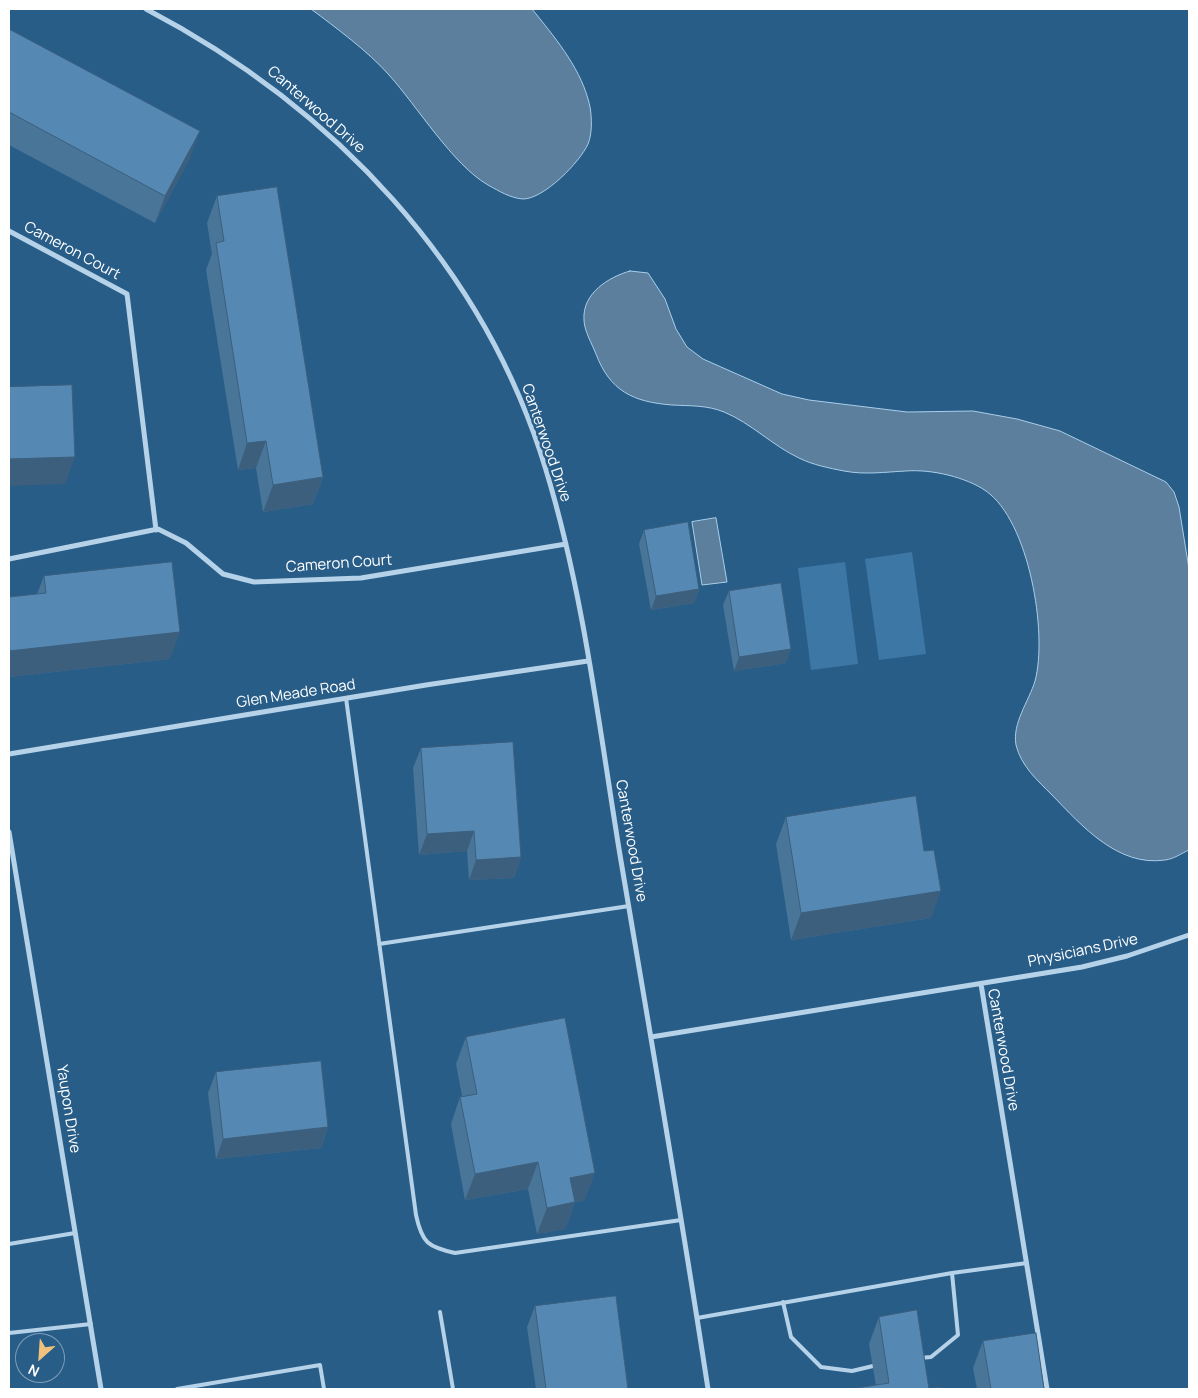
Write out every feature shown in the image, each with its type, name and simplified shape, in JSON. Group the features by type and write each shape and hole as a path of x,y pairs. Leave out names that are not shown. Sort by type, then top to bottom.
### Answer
{"street":[{"name":"Canterwood Drive","path":"146,9 197,36 291,101 337,141 380,186 444,263 492,341 524,409 545,468 566,544 588,661 708,1389"},
{"name":"Cameron Court","path":"9,231 127,294 156,530 186,543 223,574 254,582 361,578 566,544"},
{"path":"9,559 156,530"},
{"name":"Glen Meade Road","path":"9,754 346,698 588,661"},
{"name":"Yaupon Drive","path":"9,832 101,1389"},
{"name":"Physicians Drive","path":"981,984 1082,967 1127,956 1189,934"},
{"name":"Canterwood Drive","path":"651,1037 981,984 1047,1389"}],"lane":[{"path":"346,698 420,1235 435,1248 456,1253 681,1220"},
{"path":"379,944 629,906"},
{"path":"9,1244 76,1233"},
{"path":"697,1318 952,1273 1027,1263"},
{"path":"917,1359 931,1357 958,1335 952,1273"},
{"path":"783,1302 790,1337 821,1367 852,1371 872,1366"},
{"path":"440,1312 453,1389"},
{"path":"9,1333 91,1324"},
{"path":"177,1389 320,1365 324,1389"}],"shaded area":[{"path":"311,9 532,9 572,63 584,87 591,115 591,134 584,152 560,178 541,193 523,199 500,192 475,176 462,164 381,66 352,40"},
{"path":"630,271 648,273 665,299 676,329 687,347 703,359 782,394 809,400 907,412 973,411 1017,419 1060,431 1166,482 1174,492 1179,507 1189,569 1189,850 1165,860 1148,860 1132,857 1117,851 1102,842 1076,819 1036,779 1018,753 1015,737 1016,729 1035,681 1039,635 1032,579 1014,527 1001,506 986,491 958,478 926,471 860,473 821,466 789,453 743,422 724,412 705,407 646,401 625,392 616,386 602,367 587,333 584,320 587,302 592,294 614,277"},
{"path":"716,518 727,582 702,585 692,522"},
{"path":"912,552 926,654 879,660 865,559"},
{"path":"845,562 858,664 811,670 798,568"}],"building":[{"path":"9,29 200,131 165,196 9,112"},
{"path":"277,187 323,477 273,485 266,441 247,443 216,243 224,241 217,196"},
{"path":"72,385 75,457 9,459 9,387"},
{"path":"688,522 699,589 656,596 644,530"},
{"path":"172,562 180,632 9,651 9,597 46,593 44,576"},
{"path":"781,583 791,649 739,657 729,591"},
{"path":"513,742 521,857 476,860 474,831 427,834 421,748"},
{"path":"916,796 924,851 934,850 941,891 801,913 786,817"},
{"path":"565,1018 595,1173 570,1178 575,1202 547,1208 538,1162 475,1174 460,1097 477,1094 466,1037"},
{"path":"321,1061 328,1127 223,1139 216,1072"},
{"path":"616,1296 628,1389 546,1389 535,1306"},
{"path":"917,1310 929,1389 851,1389 889,1383 879,1317"},
{"path":"1036,1333 1044,1389 991,1389 983,1341"}]}
